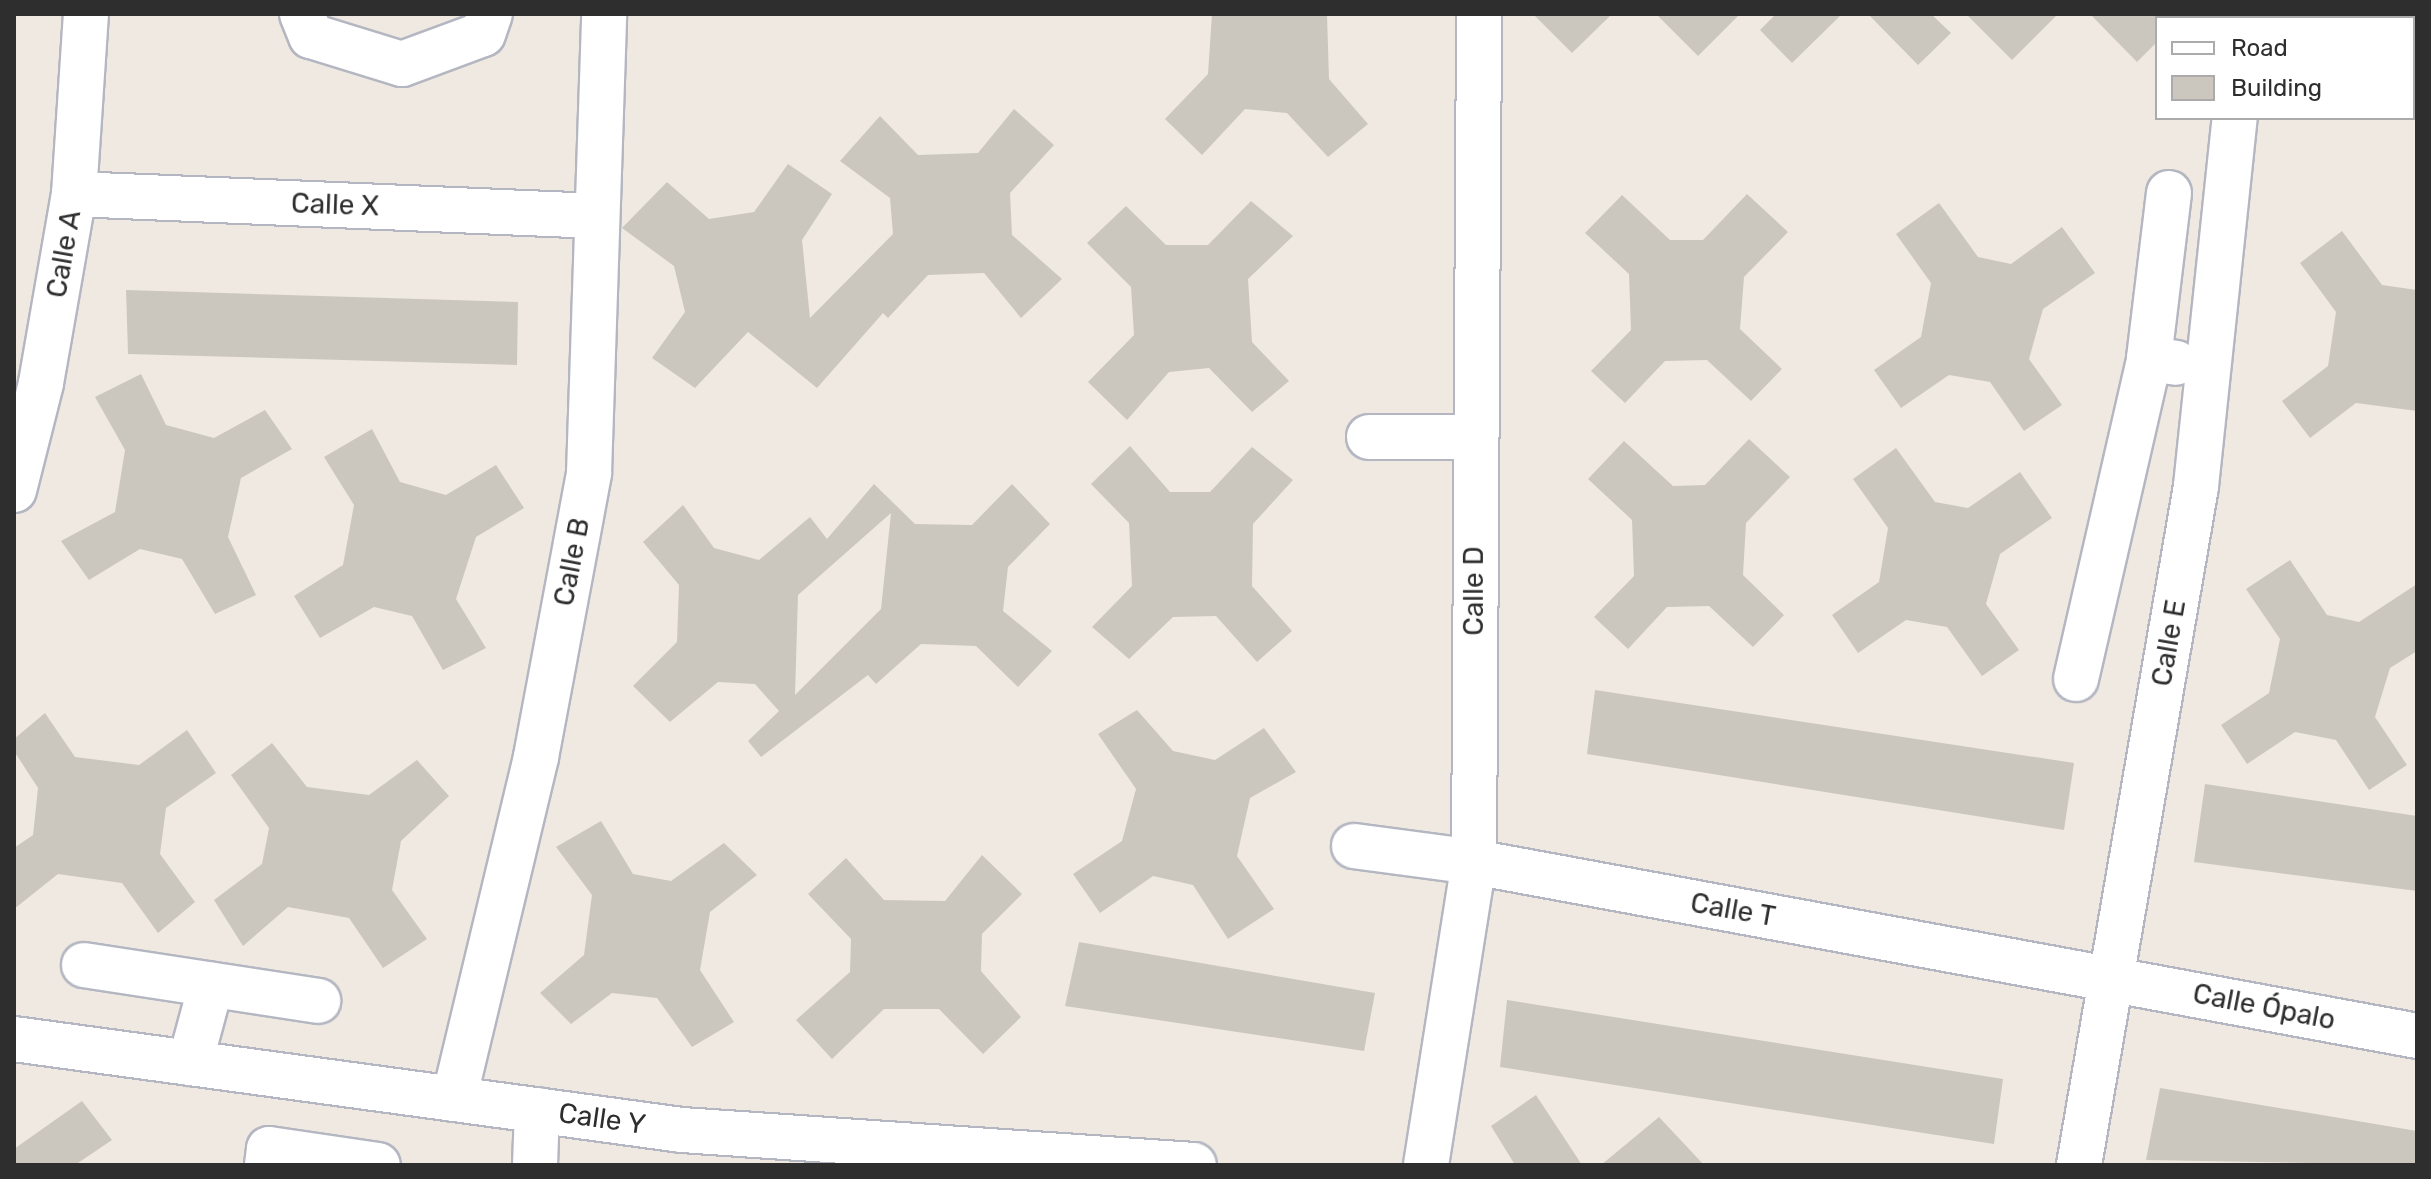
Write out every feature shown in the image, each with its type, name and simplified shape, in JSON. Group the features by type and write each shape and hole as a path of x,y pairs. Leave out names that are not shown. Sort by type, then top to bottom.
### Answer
{"street":[{"name":"Calle A","path":"14,490 28,380 74,194 86,14"},
{"path":"302,14 311,36 402,64 483,34 490,14"},
{"name":"Calle B","path":"454,1099 536,757 589,473 604,14"},
{"name":"Calle D","path":"1426,1165 1474,862 1474,437 1479,14"},
{"name":"Calle E","path":"2079,1165 2196,486 2235,120"},
{"path":"2076,679 2149,359 2169,193"},
{"name":"Calle X","path":"74,194 597,216"},
{"path":"2149,359 2210,369"},
{"path":"1369,437 1474,437"},
{"name":"Calle T","path":"1354,846 1474,862 2112,979"},
{"path":"84,965 318,1001"},
{"name":"Calle Ópalo","path":"2112,979 2417,1036"},
{"path":"190,1063 211,985"},
{"name":"Calle Y","path":"14,1039 537,1110 808,1153 1027,1150 1194,1165"},
{"path":"535,1165 537,1110"},
{"path":"267,1165 269,1149 378,1165"}],"building":[{"path":"1212,14 1327,14 1329,79 1368,124 1328,157 1287,113 1245,109 1202,155 1165,119 1208,74"},
{"path":"1533,14 1612,14 1572,53"},
{"path":"1656,14 1740,14 1698,56"},
{"path":"1776,14 1842,14 1792,63 1760,30"},
{"path":"1868,14 1931,14 1951,33 1918,65"},
{"path":"1966,14 2058,14 2012,60"},
{"path":"2090,14 2157,14 2155,44 2137,62"},
{"path":"1014,109 1054,145 1010,193 1012,235 1062,279 1021,318 984,273 928,275 888,318 883,313 817,388 748,332 695,388 652,358 685,312 674,266 622,228 667,182 709,219 754,212 788,164 832,194 802,240 810,318 893,234 890,198 840,161 880,116 918,155 978,153"},
{"path":"1747,194 1788,232 1744,277 1740,329 1782,369 1751,401 1707,360 1665,361 1625,403 1591,371 1631,330 1629,274 1585,233 1622,195 1670,240 1703,240"},
{"path":"1251,201 1293,236 1248,279 1252,342 1289,381 1252,412 1209,368 1169,372 1127,420 1088,382 1134,335 1131,287 1087,243 1126,206 1166,245 1208,245"},
{"path":"1939,203 1978,257 2011,264 2062,227 2095,273 2043,309 2029,359 2062,405 2024,431 1990,382 1949,375 1901,408 1874,370 1921,337 1931,283 1896,234"},
{"path":"2342,231 2382,285 2417,290 2417,411 2356,403 2310,438 2282,401 2328,366 2336,312 2300,263"},
{"path":"126,290 518,302 517,365 128,354"},
{"path":"141,374 166,425 214,438 265,410 292,449 241,478 228,537 256,595 215,614 182,559 140,549 89,580 61,541 115,512 125,450 95,397"},
{"path":"372,429 400,482 446,495 496,465 524,508 476,537 456,599 486,648 443,670 412,616 374,607 320,638 294,596 343,565 354,505 324,457"},
{"path":"1749,439 1790,477 1746,523 1743,575 1784,615 1753,647 1709,606 1667,607 1628,649 1594,617 1634,576 1632,520 1588,479 1624,441 1673,486 1705,485"},
{"path":"1130,446 1170,492 1210,492 1252,447 1293,480 1253,524 1252,586 1292,631 1257,662 1216,616 1173,617 1129,659 1092,627 1132,586 1129,523 1091,484"},
{"path":"1896,448 1935,502 1968,508 2020,472 2052,518 2000,554 1986,604 2019,650 1982,676 1947,627 1906,620 1858,653 1832,615 1879,582 1888,528 1853,479"},
{"path":"874,484 915,524 972,525 1012,484 1050,524 1008,567 1003,611 1052,651 1018,687 976,646 921,644 876,684 868,675 761,757 748,741 779,711 755,684 718,682 670,722 633,686 677,642 679,585 643,542 683,505 714,548 759,560 810,517 827,539","holes":["891,513 881,609 795,695 798,595"]},
{"path":"2290,560 2327,615 2359,622 2417,584 2417,651 2390,668 2375,717 2407,765 2369,790 2336,740 2295,732 2247,764 2221,725 2269,693 2280,639 2246,589"},
{"path":"1595,690 2074,763 2064,830 1587,754"},
{"path":"1137,710 1173,751 1215,760 1264,728 1296,772 1250,798 1237,856 1274,909 1228,939 1193,885 1153,876 1100,913 1073,874 1122,841 1136,789 1098,734"},
{"path":"45,713 75,757 139,765 187,730 216,773 166,808 160,854 195,902 158,933 122,883 58,874 14,909 14,848 33,835 38,788 14,751 14,739"},
{"path":"272,743 307,787 369,795 417,760 449,796 401,841 392,890 427,939 383,968 349,918 288,907 243,946 214,900 262,864 269,828 231,775"},
{"path":"2205,784 2417,816 2417,891 2194,862"},
{"path":"601,821 633,874 671,881 724,843 757,875 710,912 700,970 734,1022 692,1047 657,998 612,993 571,1024 540,993 584,955 592,895 556,847"},
{"path":"982,855 1022,894 982,934 981,971 1021,1017 983,1054 939,1009 884,1009 832,1059 796,1020 850,972 851,939 808,894 846,858 884,900 945,901"},
{"path":"1079,942 1375,993 1364,1051 1065,1006"},
{"path":"1507,1000 2003,1079 1994,1144 1500,1067"},
{"path":"2160,1088 2417,1131 2417,1165 2146,1160"},
{"path":"1536,1095 1582,1165 1515,1165 1491,1126"},
{"path":"82,1101 112,1140 75,1165 14,1165 14,1149"},
{"path":"1659,1117 1704,1165 1601,1165"}]}
